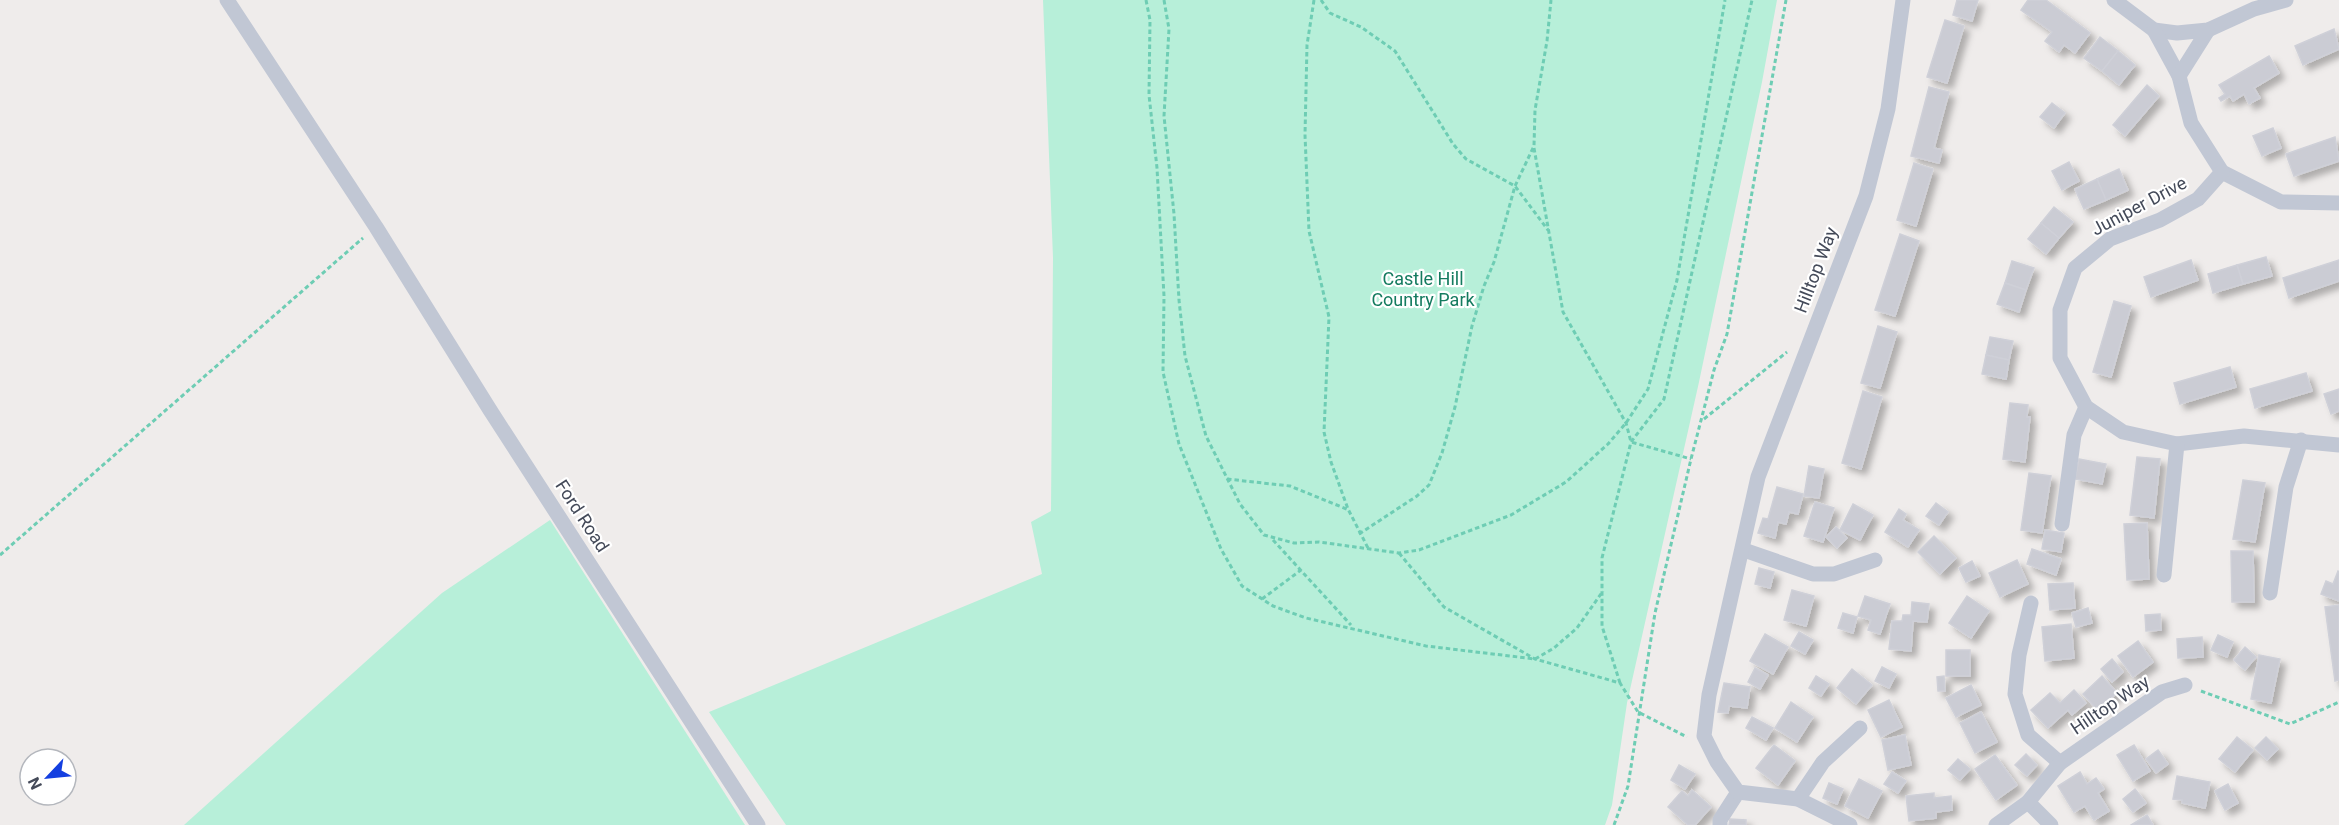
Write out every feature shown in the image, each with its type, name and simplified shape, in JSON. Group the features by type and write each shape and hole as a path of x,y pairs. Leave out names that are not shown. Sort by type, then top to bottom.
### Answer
{"street":[{"name":"Ford Road","path":"227,0 376,227 483,400 758,825"},
{"name":"Hilltop Way","path":"1704,736 1709,695 1744,550 1758,477 1866,196 1888,109 1903,0"},
{"path":"2114,0 2154,30 2179,76 2191,123 2222,172 2281,202 2339,203"},
{"path":"2154,30 2177,33 2208,30 2248,12 2286,0"},
{"path":"2179,76 2208,30"},
{"name":"Juniper Drive","path":"2222,172 2198,199 2160,220 2110,240 2075,268 2060,310 2060,358 2086,407 2123,432 2176,444 2244,436 2339,445"},
{"path":"2062,524 2074,435 2086,407"},
{"path":"2270,593 2286,488 2301,440"},
{"path":"2164,575 2176,444"},
{"path":"1744,550 1813,574 1834,574 1875,560"},
{"path":"2031,603 2019,655 2015,694 2028,735 2060,763"},
{"name":"Hilltop Way","path":"1996,825 2028,802 2060,763 2162,692 2185,685"},
{"path":"1797,799 1823,762 1860,728"},
{"path":"1704,736 1716,762 1738,792 1797,799 1850,825"},
{"path":"1720,825 1720,819 1738,792"},
{"path":"2028,802 2051,825"}],"path":[{"path":"1146,0 1150,20 1149,95 1157,168 1164,296 1163,372 1179,444 1221,549 1242,586 1273,606 1306,618 1426,646 1535,659 1620,683"},
{"path":"1164,0 1169,29 1164,116 1185,356 1206,436 1254,526 1273,540 1352,627"},
{"path":"1314,0 1307,45 1305,98 1309,231 1329,317 1324,432 1331,462 1349,510 1369,550"},
{"path":"1321,0 1330,13 1361,27 1395,51 1453,144 1466,159 1515,186 1549,231"},
{"path":"1551,0 1547,41 1536,99 1534,146 1563,312 1626,423 1631,442"},
{"path":"1273,540 1294,543 1319,542 1399,553 1419,550 1511,515 1566,482 1626,423 1648,389 1677,280 1725,0"},
{"path":"1704,736 1688,738 1638,712 1620,683 1602,626 1602,558 1631,442 1664,399 1752,0"},
{"path":"1614,825 1628,786 1655,613 1691,459 1714,370 1727,334 1786,0"},
{"path":"1359,534 1417,496 1429,485 1442,453 1472,326 1494,262 1515,186 1534,146"},
{"path":"0,555 376,227"},
{"path":"1702,421 1813,331"},
{"path":"1631,442 1691,459"},
{"path":"1227,479 1290,486 1349,510"},
{"path":"1399,553 1444,607 1535,659"},
{"path":"1262,599 1300,570"},
{"path":"1535,659 1554,648 1577,628 1603,591"},
{"path":"2185,685 2290,724 2339,702"}],"green space":[{"name":"Castle Hill Country Park","path":"1043,0 1777,0 1699,382 1627,703 1612,805 1605,825 786,825 709,712 1042,574 1031,522 1051,511 1053,258"},
{"path":"550,520 745,825 184,825 442,593"}],"building":[{"path":"1957,0 1978,0 1972,21 1953,15"},
{"path":"2028,0 2046,0 2090,33 2075,53 2064,45 2059,52 2045,41 2052,32 2021,10"},
{"path":"1945,20 1964,26 1947,83 1927,77"},
{"path":"2334,29 2339,49 2303,65 2295,46"},
{"path":"2100,37 2118,51 2102,71 2084,58"},
{"path":"2118,51 2135,65 2119,85 2102,71"},
{"path":"2269,56 2279,73 2254,88 2260,98 2249,104 2244,94 2233,101 2230,96 2221,101 2219,98 2225,94 2219,85"},
{"path":"2147,85 2159,96 2125,136 2113,125"},
{"path":"1929,87 1949,92 1934,148 1942,150 1939,163 1911,156"},
{"path":"2052,103 2065,113 2054,128 2040,117"},
{"path":"2273,128 2281,148 2262,156 2253,136"},
{"path":"2335,137 2339,161 2294,176 2286,154"},
{"path":"2069,162 2079,181 2062,190 2052,171"},
{"path":"1914,163 1933,169 1916,226 1897,220"},
{"path":"2119,169 2128,190 2106,200 2097,179"},
{"path":"2097,179 2106,200 2084,209 2075,189"},
{"path":"2054,207 2073,222 2059,238 2041,223"},
{"path":"2041,223 2059,238 2046,254 2028,239"},
{"path":"1900,234 1919,241 1895,316 1875,310"},
{"path":"2266,257 2272,276 2243,284 2237,265"},
{"path":"2191,260 2198,280 2151,297 2144,277"},
{"path":"2339,260 2339,281 2289,298 2283,278"},
{"path":"2012,261 2034,268 2026,290 2005,283"},
{"path":"2237,265 2243,284 2213,293 2208,274"},
{"path":"2005,283 2026,290 2019,312 1997,304"},
{"path":"2114,301 2131,306 2111,377 2093,372"},
{"path":"1878,326 1897,332 1880,388 1861,383"},
{"path":"1990,337 2013,341 2009,360 1986,355"},
{"path":"1986,355 2009,360 2006,379 1982,374"},
{"path":"2230,367 2236,387 2180,404 2174,383"},
{"path":"2306,373 2312,391 2255,408 2250,389"},
{"path":"2339,389 2339,411 2331,414 2324,394"},
{"path":"1863,391 1882,397 1861,469 1842,463"},
{"path":"2010,403 2028,405 2027,417 2030,417 2025,462 2003,459"},
{"path":"2137,457 2160,459 2154,518 2130,515"},
{"path":"2079,459 2106,464 2102,484 2075,479"},
{"path":"1809,466 1824,469 1819,498 1804,496"},
{"path":"2029,473 2051,476 2042,533 2021,530"},
{"path":"2243,480 2265,483 2255,542 2233,539"},
{"path":"1777,487 1803,494 1798,514 1789,512 1786,524 1778,522 1775,538 1758,533 1763,518 1768,519"},
{"path":"1815,502 1834,508 1823,542 1804,536"},
{"path":"1936,503 1948,512 1939,525 1926,516"},
{"path":"1853,504 1873,515 1860,540 1840,530"},
{"path":"1899,509 1906,514 1903,520 1919,530 1908,547 1885,532"},
{"path":"2147,523 2149,579 2127,580 2124,524"},
{"path":"1836,527 1847,538 1837,548 1826,537"},
{"path":"2045,530 2064,533 2061,552 2042,549"},
{"path":"1934,536 1956,558 1940,574 1918,552"},
{"path":"2032,549 2061,559 2056,575 2027,564"},
{"path":"2231,551 2253,551 2254,602 2232,602"},
{"path":"2017,560 2028,584 2000,597 1989,573"},
{"path":"1972,561 1980,576 1966,582 1959,568"},
{"path":"1759,568 1774,572 1770,588 1755,584"},
{"path":"2338,571 2339,601 2321,594 2326,581 2333,584"},
{"path":"2073,583 2075,608 2050,610 2048,584"},
{"path":"1792,590 1814,596 1806,626 1784,620"},
{"path":"1865,596 1890,604 1880,634 1868,630 1871,620 1858,616"},
{"path":"1967,596 1989,611 1971,638 1949,623"},
{"path":"1912,602 1929,604 1927,622 1913,621 1911,651 1889,649 1892,621 1902,621 1903,615 1911,615"},
{"path":"2339,605 2339,680 2335,681 2325,607"},
{"path":"2088,608 2092,623 2076,627 2072,613"},
{"path":"1843,613 1857,617 1853,633 1838,628"},
{"path":"2160,614 2161,630 2146,631 2145,615"},
{"path":"2071,624 2074,658 2045,661 2042,627"},
{"path":"1799,632 1813,640 1805,654 1791,646"},
{"path":"1765,634 1788,647 1773,674 1750,661"},
{"path":"2218,635 2233,642 2227,657 2211,650"},
{"path":"2202,637 2203,657 2178,658 2177,639"},
{"path":"2138,641 2153,662 2133,677 2118,656"},
{"path":"2245,647 2256,657 2245,670 2234,660"},
{"path":"1946,650 1970,650 1970,676 1946,676"},
{"path":"2259,655 2280,659 2271,703 2251,699"},
{"path":"2112,659 2123,672 2112,682 2101,669"},
{"path":"1882,667 1896,674 1889,688 1875,681"},
{"path":"1755,668 1768,675 1760,689 1748,682"},
{"path":"1852,669 1872,685 1856,704 1837,688"},
{"path":"1816,676 1829,684 1821,696 1809,688"},
{"path":"1944,676 1945,691 1938,691 1937,677"},
{"path":"2102,676 2117,693 2098,711 2083,694"},
{"path":"1724,683 1750,687 1747,708 1729,706 1728,713 1718,712"},
{"path":"1971,685 1981,705 1956,717 1946,698"},
{"path":"2074,690 2086,703 2072,715 2068,710 2048,728 2031,710 2050,693 2060,703"},
{"path":"1889,700 1902,727 1881,737 1868,710"},
{"path":"1791,702 1813,717 1797,742 1775,728"},
{"path":"1981,712 1997,742 1975,753 1960,723"},
{"path":"1752,717 1773,728 1766,740 1746,728"},
{"path":"1905,735 1911,765 1888,770 1882,740"},
{"path":"2237,737 2253,750 2235,772 2219,759"},
{"path":"2266,737 2278,749 2267,760 2255,748"},
{"path":"1774,745 1795,761 1778,785 1756,768"},
{"path":"2134,745 2150,771 2133,781 2117,755"},
{"path":"2158,750 2168,764 2156,773 2146,759"},
{"path":"2026,754 2037,765 2027,776 2015,765"},
{"path":"1995,755 2017,785 1996,800 1975,769"},
{"path":"1958,759 1970,769 1960,780 1948,770"},
{"path":"1679,765 1695,774 1685,789 1671,780"},
{"path":"1892,772 1906,781 1898,793 1884,784"},
{"path":"2080,772 2087,784 2096,778 2104,789 2098,793 2109,811 2094,820 2085,806 2074,812 2058,786"},
{"path":"2177,776 2210,782 2205,808 2173,799"},
{"path":"1859,779 1882,791 1868,818 1845,806"},
{"path":"1829,783 1843,789 1837,804 1823,798"},
{"path":"2228,784 2238,803 2225,810 2215,791"},
{"path":"2135,789 2146,803 2133,812 2123,799"},
{"path":"1692,790 1711,807 1695,825 1688,825 1668,807 1682,791 1688,796"},
{"path":"1934,793 1934,798 1951,796 1952,810 1936,812 1936,818 1909,821 1906,796"},
{"path":"2147,815 2153,825 2131,825"},
{"path":"1730,819 1746,820 1746,825 1729,825"}]}
